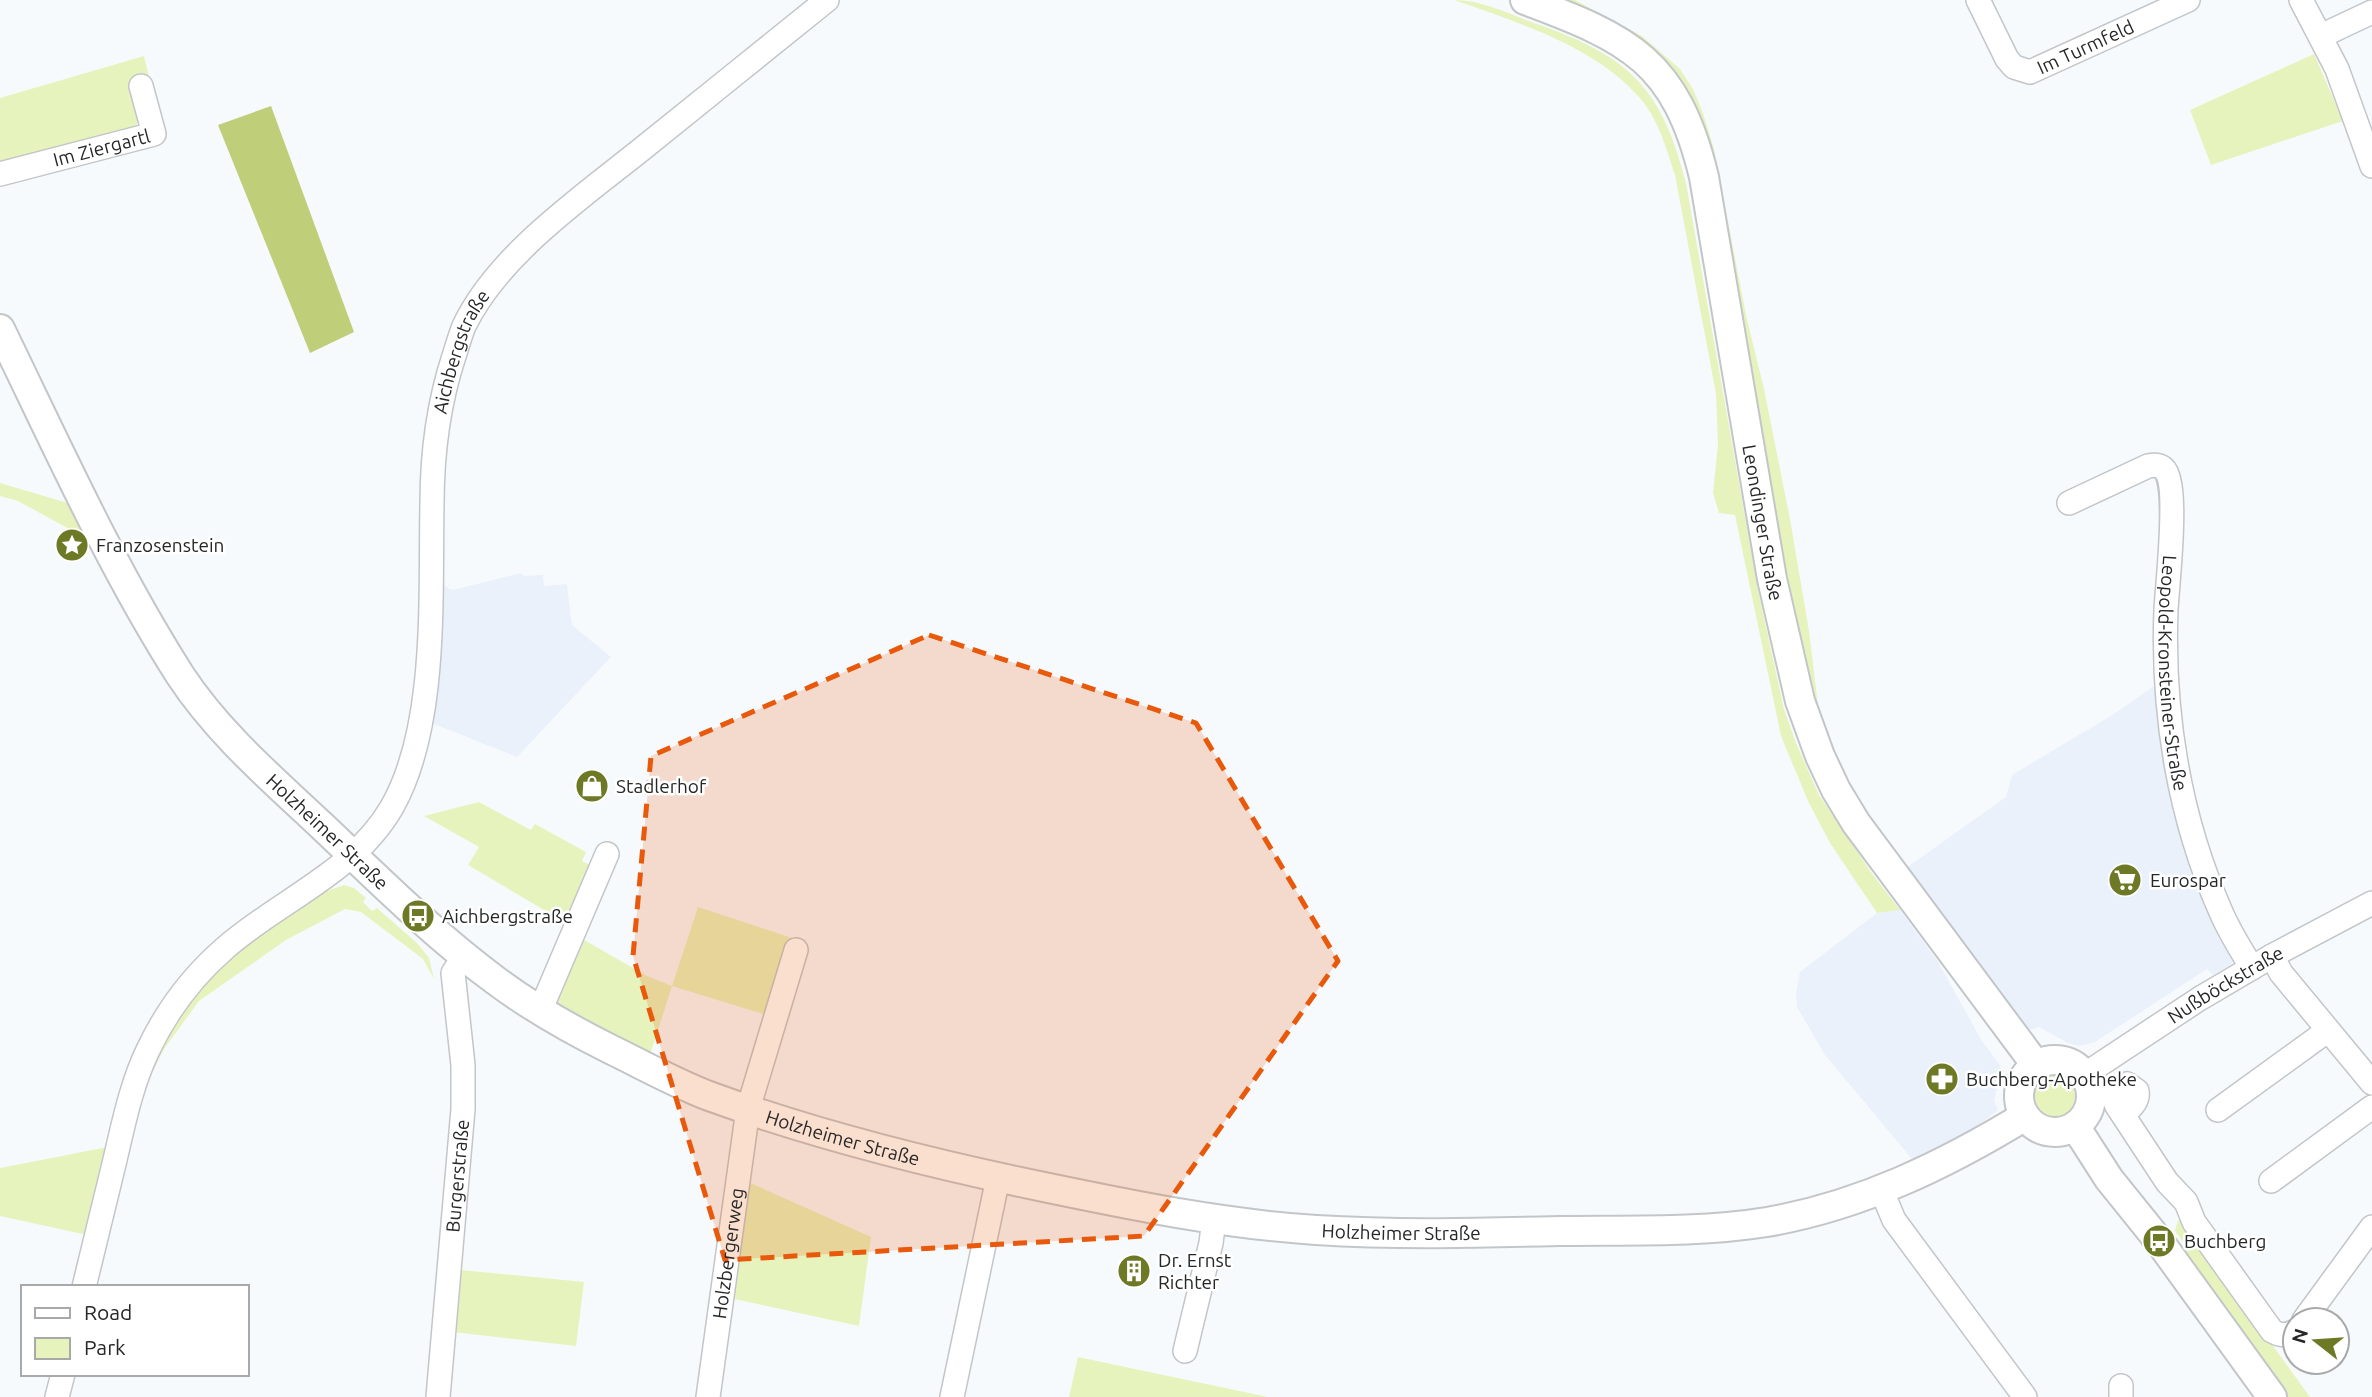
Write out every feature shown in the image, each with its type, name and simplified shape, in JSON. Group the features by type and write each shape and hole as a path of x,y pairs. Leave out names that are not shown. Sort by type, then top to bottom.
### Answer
{"street":[{"name":"Aichbergstraße","path":"84,1285 125,1117 146,1053 168,1013 194,979 225,948 353,855 376,832 394,804 421,726 428,648 433,457 442,392 463,327 486,289 516,254 574,203 827,0"},
{"name":"Leondinger Straße","path":"1525,0 1592,26 1629,47 1658,74 1684,113 1696,142 1704,177 1772,579 1804,712 1820,756 1856,823 2036,1065"},
{"name":"Im Turmfeld","path":"1978,0 2007,59 2014,67 2030,72 2188,0"},
{"path":"2301,0 2337,69 2372,166"},
{"path":"2321,36 2372,12"},
{"name":"Im Ziergartl","path":"0,174 154,134 141,86"},
{"name":"Holzheimer Straße","path":"0,329 79,492 139,604 182,678 213,718 260,768 353,855 496,982 540,1011 676,1082 748,1109 901,1155 998,1178 1214,1219 1311,1230 1412,1234 1710,1227 1766,1222 1808,1213 1881,1189 1939,1165 2025,1116"},
{"name":"Leopold-Kronsteiner-Straße","path":"2068,503 2148,466 2163,468 2168,476 2171,514 2165,637 2168,700 2183,799 2200,859 2221,914 2252,968"},
{"path":"540,1011 607,854"},
{"name":"Nußböckstraße","path":"2084,1074 2199,999 2272,956 2372,903"},
{"name":"Holzbergerweg","path":"708,1397 748,1109 796,950"},
{"name":"Burgerstraße","path":"438,1397 463,1109 463,1065 453,973 464,956"},
{"path":"2272,956 2281,973 2372,1083"},
{"path":"2218,1110 2328,1031"},
{"path":"2054,1060 2064,1061 2084,1074 2090,1091 2090,1101 2088,1110 2075,1126 2066,1130 2047,1131 2032,1124 2025,1116 2019,1101 2019,1090 2028,1072 2036,1065 2054,1060"},
{"path":"2271,1181 2372,1107"},
{"path":"2123,1115 2167,1182 2186,1202 2194,1222 2267,1324 2281,1335"},
{"path":"2075,1126 2109,1179 2159,1241 2272,1397"},
{"path":"952,1397 998,1178"},
{"path":"1881,1189 1894,1220 2025,1397"},
{"path":"1185,1351 1212,1243 1214,1219"},
{"path":"2314,1306 2372,1227"},
{"path":"57,1397 62,1376"}],"highlighted area":[{"path":"929,635 1196,723 1338,961 1144,1236 725,1260 633,956 651,756"}],"shaded area":[{"path":"521,573 525,576 543,575 544,586 567,584 572,625 611,657 517,757 432,723 438,582 453,590"},
{"path":"2154,686 2173,806 2211,921 2233,963 2213,975 2207,969 2095,1042 2079,1046 2039,1027 2030,1030 1933,907 1906,868 2006,797 2012,775 2114,714"},
{"path":"1900,910 1938,962 1982,1041 2000,1065 2001,1073 1994,1101 1998,1110 1955,1144 1951,1140 1912,1159 1825,1055 1797,1007 1796,993 1800,972 1877,913"}],"green space":[{"path":"1454,0 1491,7 1589,45 1613,59 1633,76 1650,95 1664,119 1686,183 1758,590 1784,709 1819,795 1900,910 1877,913 1830,843 1808,801 1781,736 1735,515 1719,513 1713,493 1718,444 1716,394 1675,175 1656,124 1639,97 1620,79 1577,49 1503,17"},
{"path":"1551,0 1575,0 1642,36 1680,69 1693,89 1703,113 1714,149 1790,519 1809,631 1818,705 1828,746 1804,672 1695,113"},
{"path":"2314,54 2343,121 2211,165 2190,110"},
{"path":"144,56 150,81 135,131 0,167 0,98"},
{"path":"271,106 354,332 310,353 218,125"},
{"path":"0,483 71,504 84,529 79,532 71,530 18,501 0,496"},
{"path":"479,802 531,830 535,824 586,852 582,861 592,866 571,926 468,865 479,847 424,816"},
{"path":"344,885 354,888 366,898 363,902 372,911 377,908 417,943 429,958 434,979 423,959 361,912 345,909 286,940 199,1001 164,1049 141,1095 166,1036 192,996 222,962 257,933 323,887 327,891"},
{"path":"698,907 792,938 770,1016 672,986"},
{"path":"579,937 647,976 672,986 649,1058 557,1006 556,998"},
{"path":"2054,1075 2069,1081 2075,1096 2069,1111 2054,1117 2039,1111 2033,1096 2039,1081"},
{"path":"108,1147 87,1235 0,1216 0,1168"},
{"path":"746,1181 871,1237 859,1326 730,1298"},
{"path":"2177,1206 2187,1226 2281,1357 2281,1376 2295,1376 2310,1397 2288,1397 2183,1249 2186,1246 2175,1231 2182,1218 2175,1207"},
{"path":"461,1270 584,1282 576,1346 452,1332"},
{"path":"1078,1357 1268,1397 1069,1397"}],"place":[{"name":"Franzosenstein","path":"72,545"},
{"name":"Stadlerhof","path":"592,786"},
{"name":"Eurospar","path":"2125,880"},
{"name":"Aichbergstraße","path":"418,916"},
{"name":"Buchberg-Apotheke","path":"1942,1079"},
{"name":"Buchberg","path":"2159,1241"},
{"name":"Dr. Ernst Richter","path":"1134,1271"}]}
